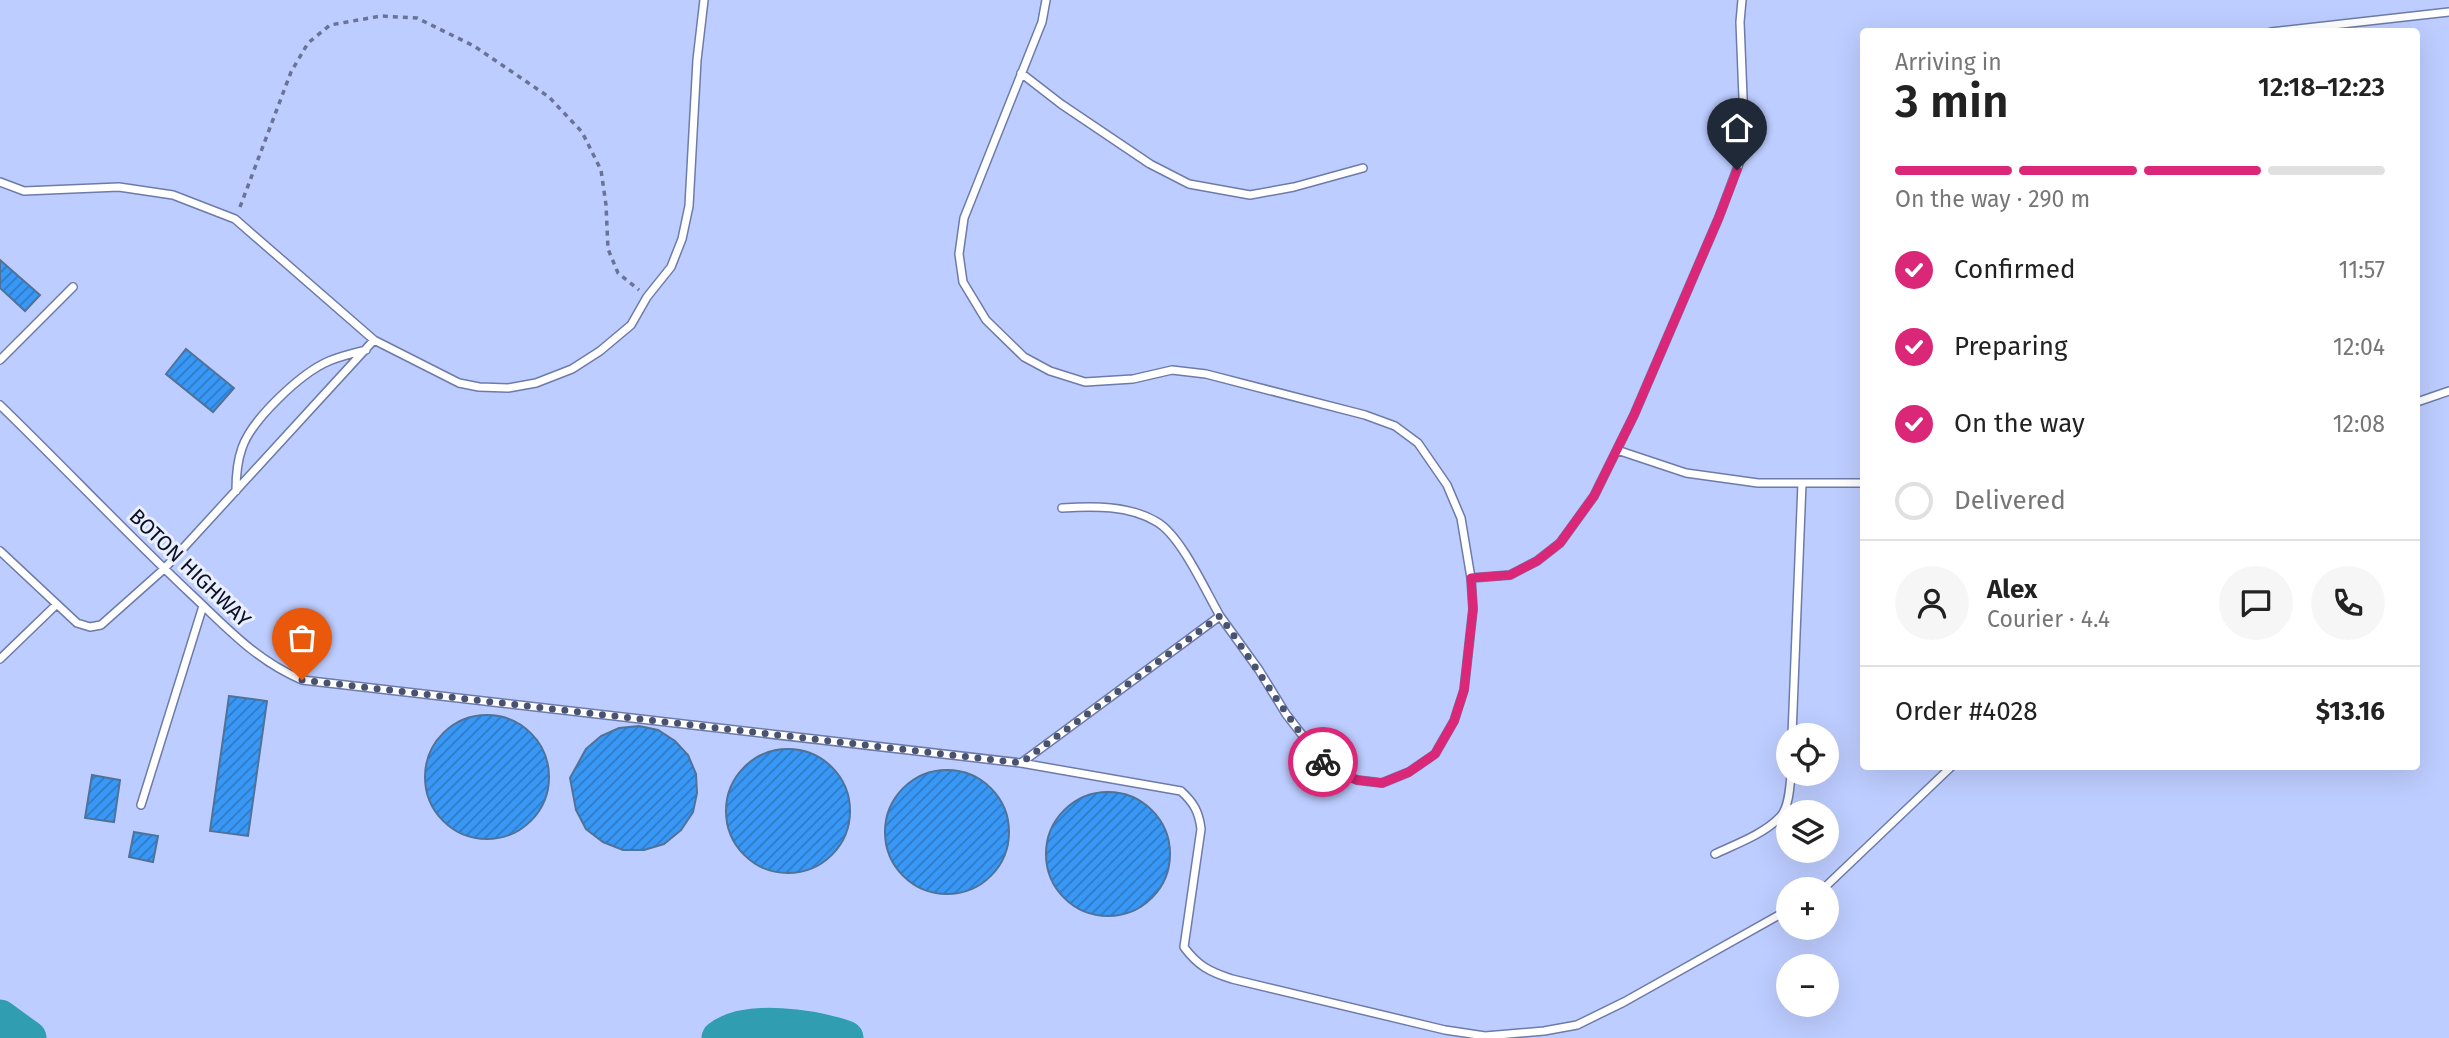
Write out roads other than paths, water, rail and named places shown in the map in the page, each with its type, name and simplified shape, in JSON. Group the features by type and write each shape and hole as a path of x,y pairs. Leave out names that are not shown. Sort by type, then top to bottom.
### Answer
{"lane":[{"path":"0,182 24,191 119,187 173,195 236,219 374,340 459,383 508,388 536,383 572,369 600,351 631,325 647,297 671,267 688,214 696,60 704,0"},
{"path":"1046,0 1042,22 964,218 959,254 963,282 986,320 1024,357 1050,371 1085,382 1133,379 1172,370 1206,374 1365,415 1395,426 1418,443 1447,485 1461,518 1473,609 1464,690 1454,721 1435,754 1409,772 1382,783 1357,780 1327,767 1286,714 1259,670 1220,616 1180,545 1158,522 1130,512 1098,506 1062,508"},
{"path":"1471,578 1510,575 1537,561 1560,543 1594,496 1616,450 1714,229 1743,153 1740,22 1742,0"},
{"path":"2307,28 2449,12"},
{"path":"1021,73 1061,104 1150,164 1189,184 1250,195 1294,187 1363,168"},
{"path":"0,360 74,287"},
{"path":"0,551 77,623 90,627 101,625 164,569 374,340"},
{"path":"236,491 242,445 268,408 300,379 329,361 367,349"},
{"path":"2420,401 2449,391"},
{"name":"BOTON HIGHWAY","path":"1,408 244,644 275,668 302,680 1021,763 1181,791 1199,813 1201,829 1184,947 1194,960 1208,971 1232,979 1485,1037 1544,1031 1577,1025 1624,1002 1776,917"},
{"path":"1616,450 1686,473 1758,483 1860,482"},
{"path":"1792,723 1802,483"},
{"path":"0,659 56,605"},
{"path":"141,805 203,606"},
{"path":"1021,763 1220,616"},
{"path":"1836,877 1948,770"},
{"path":"1716,854 1782,816 1790,786"}],"waterway":[{"path":"0,1017 29,1038"},
{"path":"719,1038 731,1031 763,1025 799,1027 846,1038"}]}
